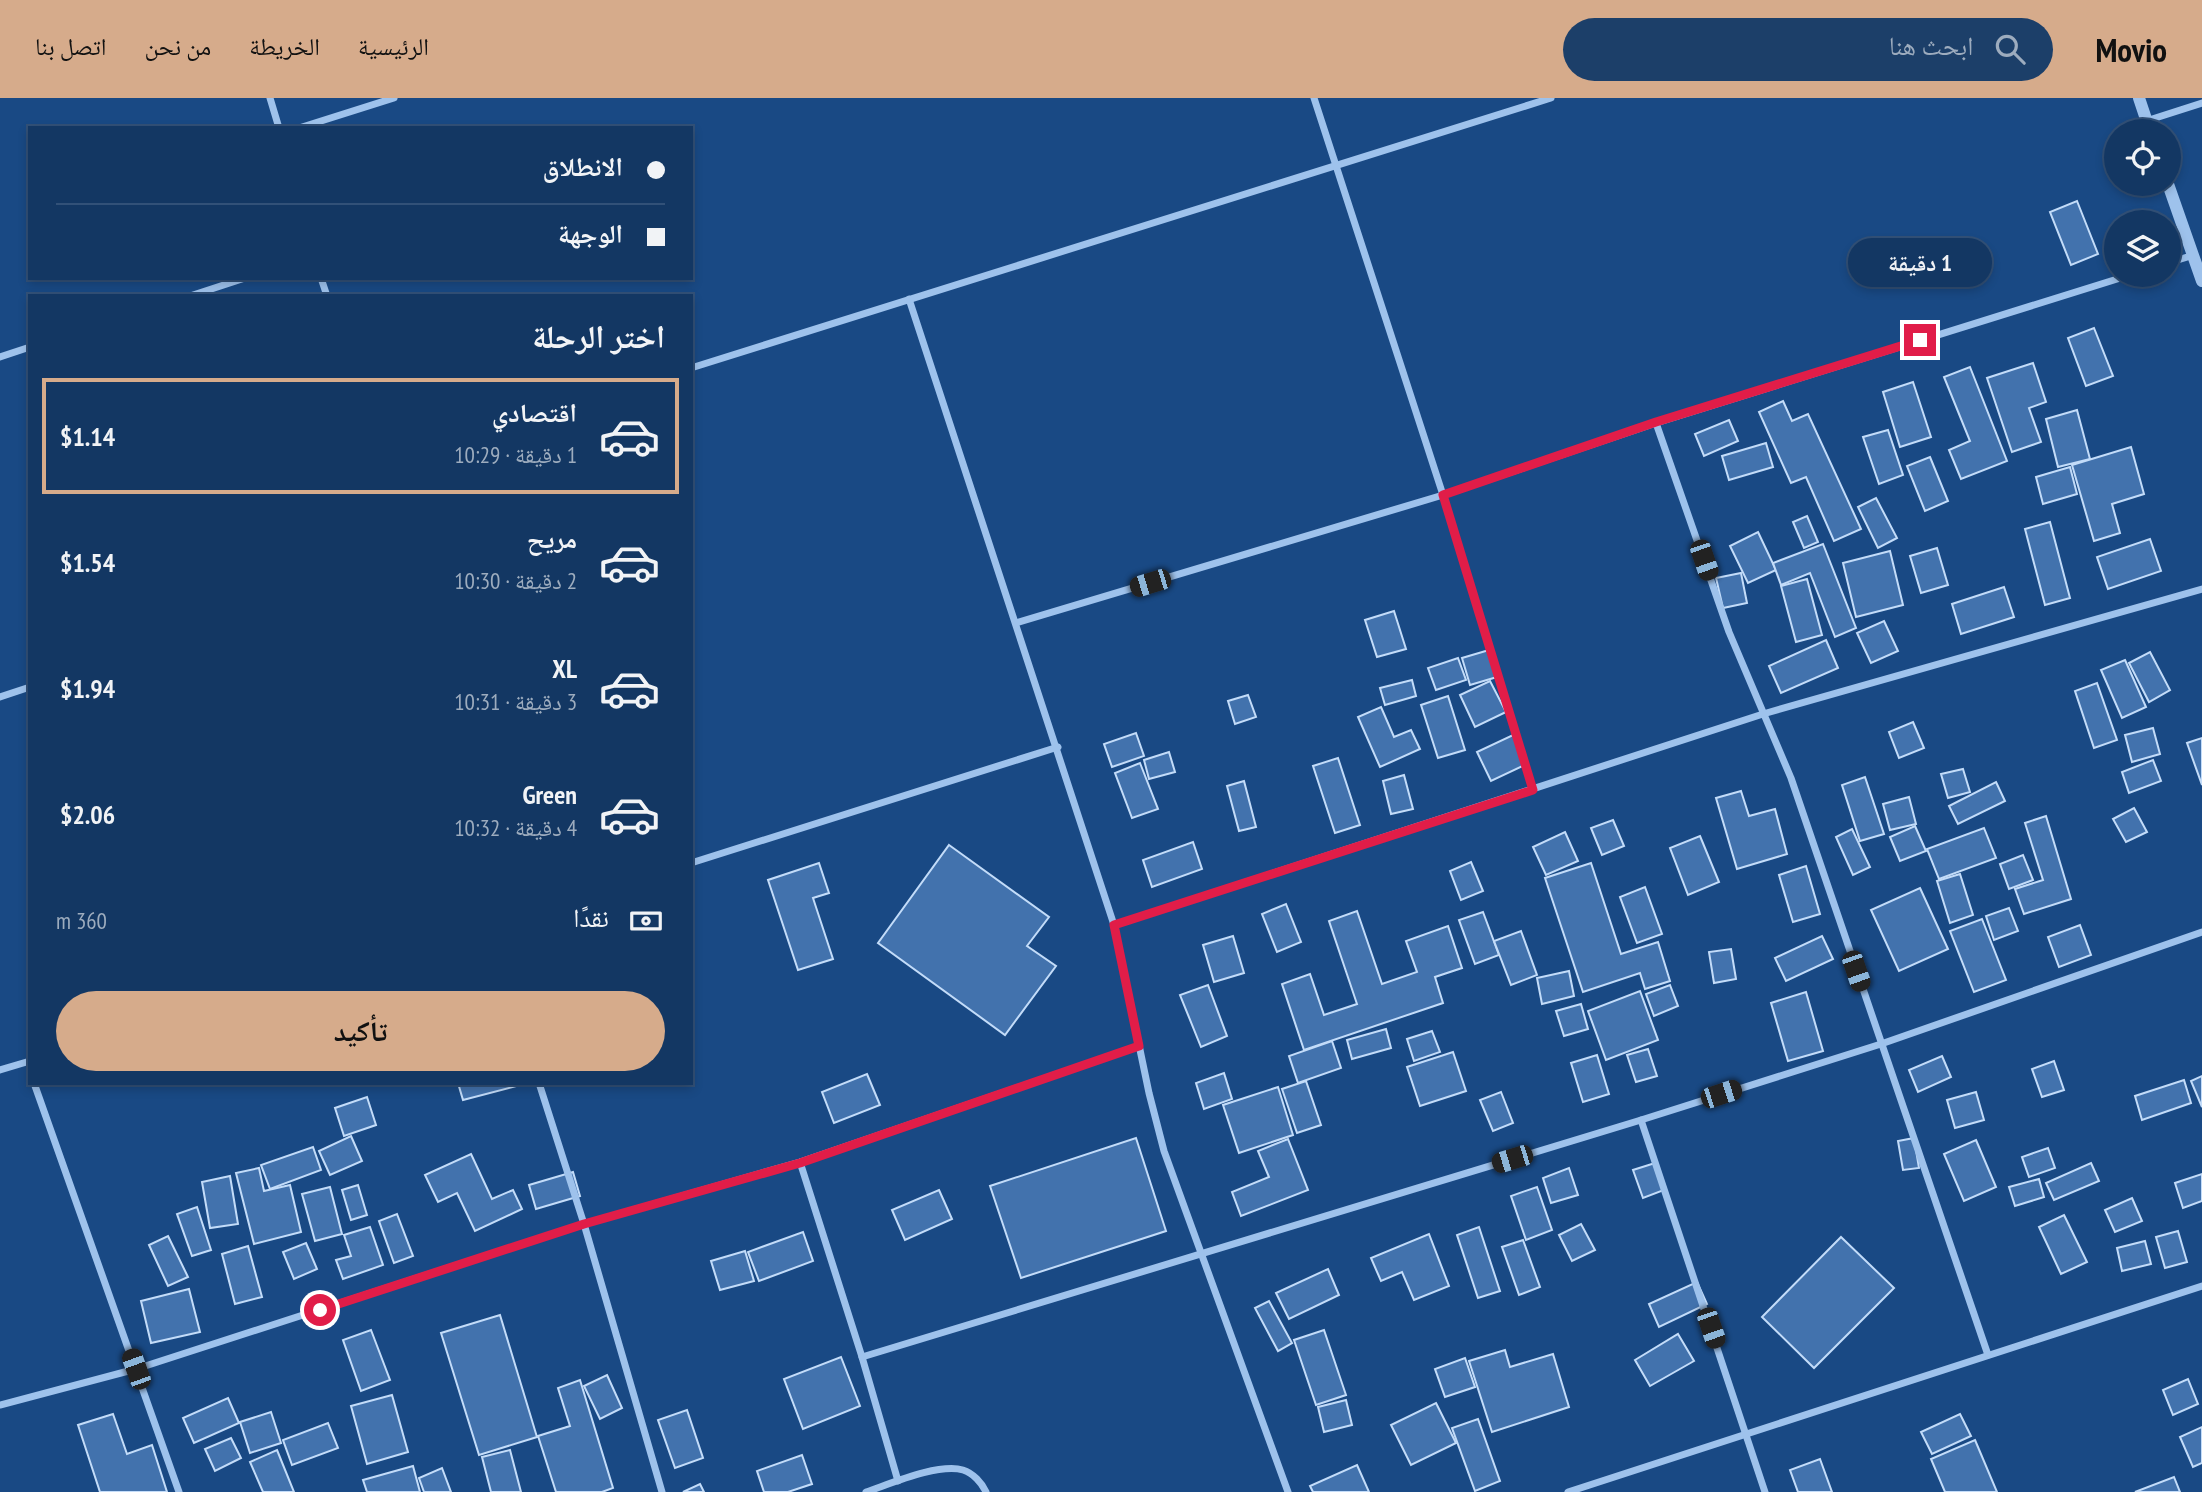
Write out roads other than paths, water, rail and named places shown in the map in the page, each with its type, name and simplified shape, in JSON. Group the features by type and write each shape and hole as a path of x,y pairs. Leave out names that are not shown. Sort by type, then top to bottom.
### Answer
{"street":[{"path":"270,98 278,126"},
{"path":"305,126 394,98"},
{"path":"1314,98 1443,495 1533,790"},
{"path":"693,367 1548,98"},
{"path":"2139,98 2146,119"},
{"path":"2164,119 2202,103"},
{"path":"2172,196 2202,281"},
{"path":"2181,259 2194,255"},
{"path":"196,294 239,280"},
{"path":"1017,623 1443,495 1656,422 2104,283"},
{"path":"909,299 1058,747 1114,925 1164,1151 1288,1492"},
{"path":"0,357 28,348"},
{"path":"1656,422 1729,632 1791,778 1988,1355"},
{"path":"1114,925 1763,714 2202,589"},
{"path":"0,697 28,688"},
{"path":"693,862 1058,747"},
{"path":"862,1357 1641,1120 1881,1044 2202,932"},
{"path":"0,1405 136,1369 584,1224 800,1163 1139,1046"},
{"path":"0,1070 28,1064"},
{"path":"35,1085 179,1492"},
{"path":"540,1085 584,1224 662,1492"},
{"path":"1641,1120 1765,1492"},
{"path":"800,1163 862,1357 898,1481"},
{"path":"1568,1492 2202,1286"},
{"path":"866,1492 939,1470 963,1470 981,1482 986,1492"}]}
